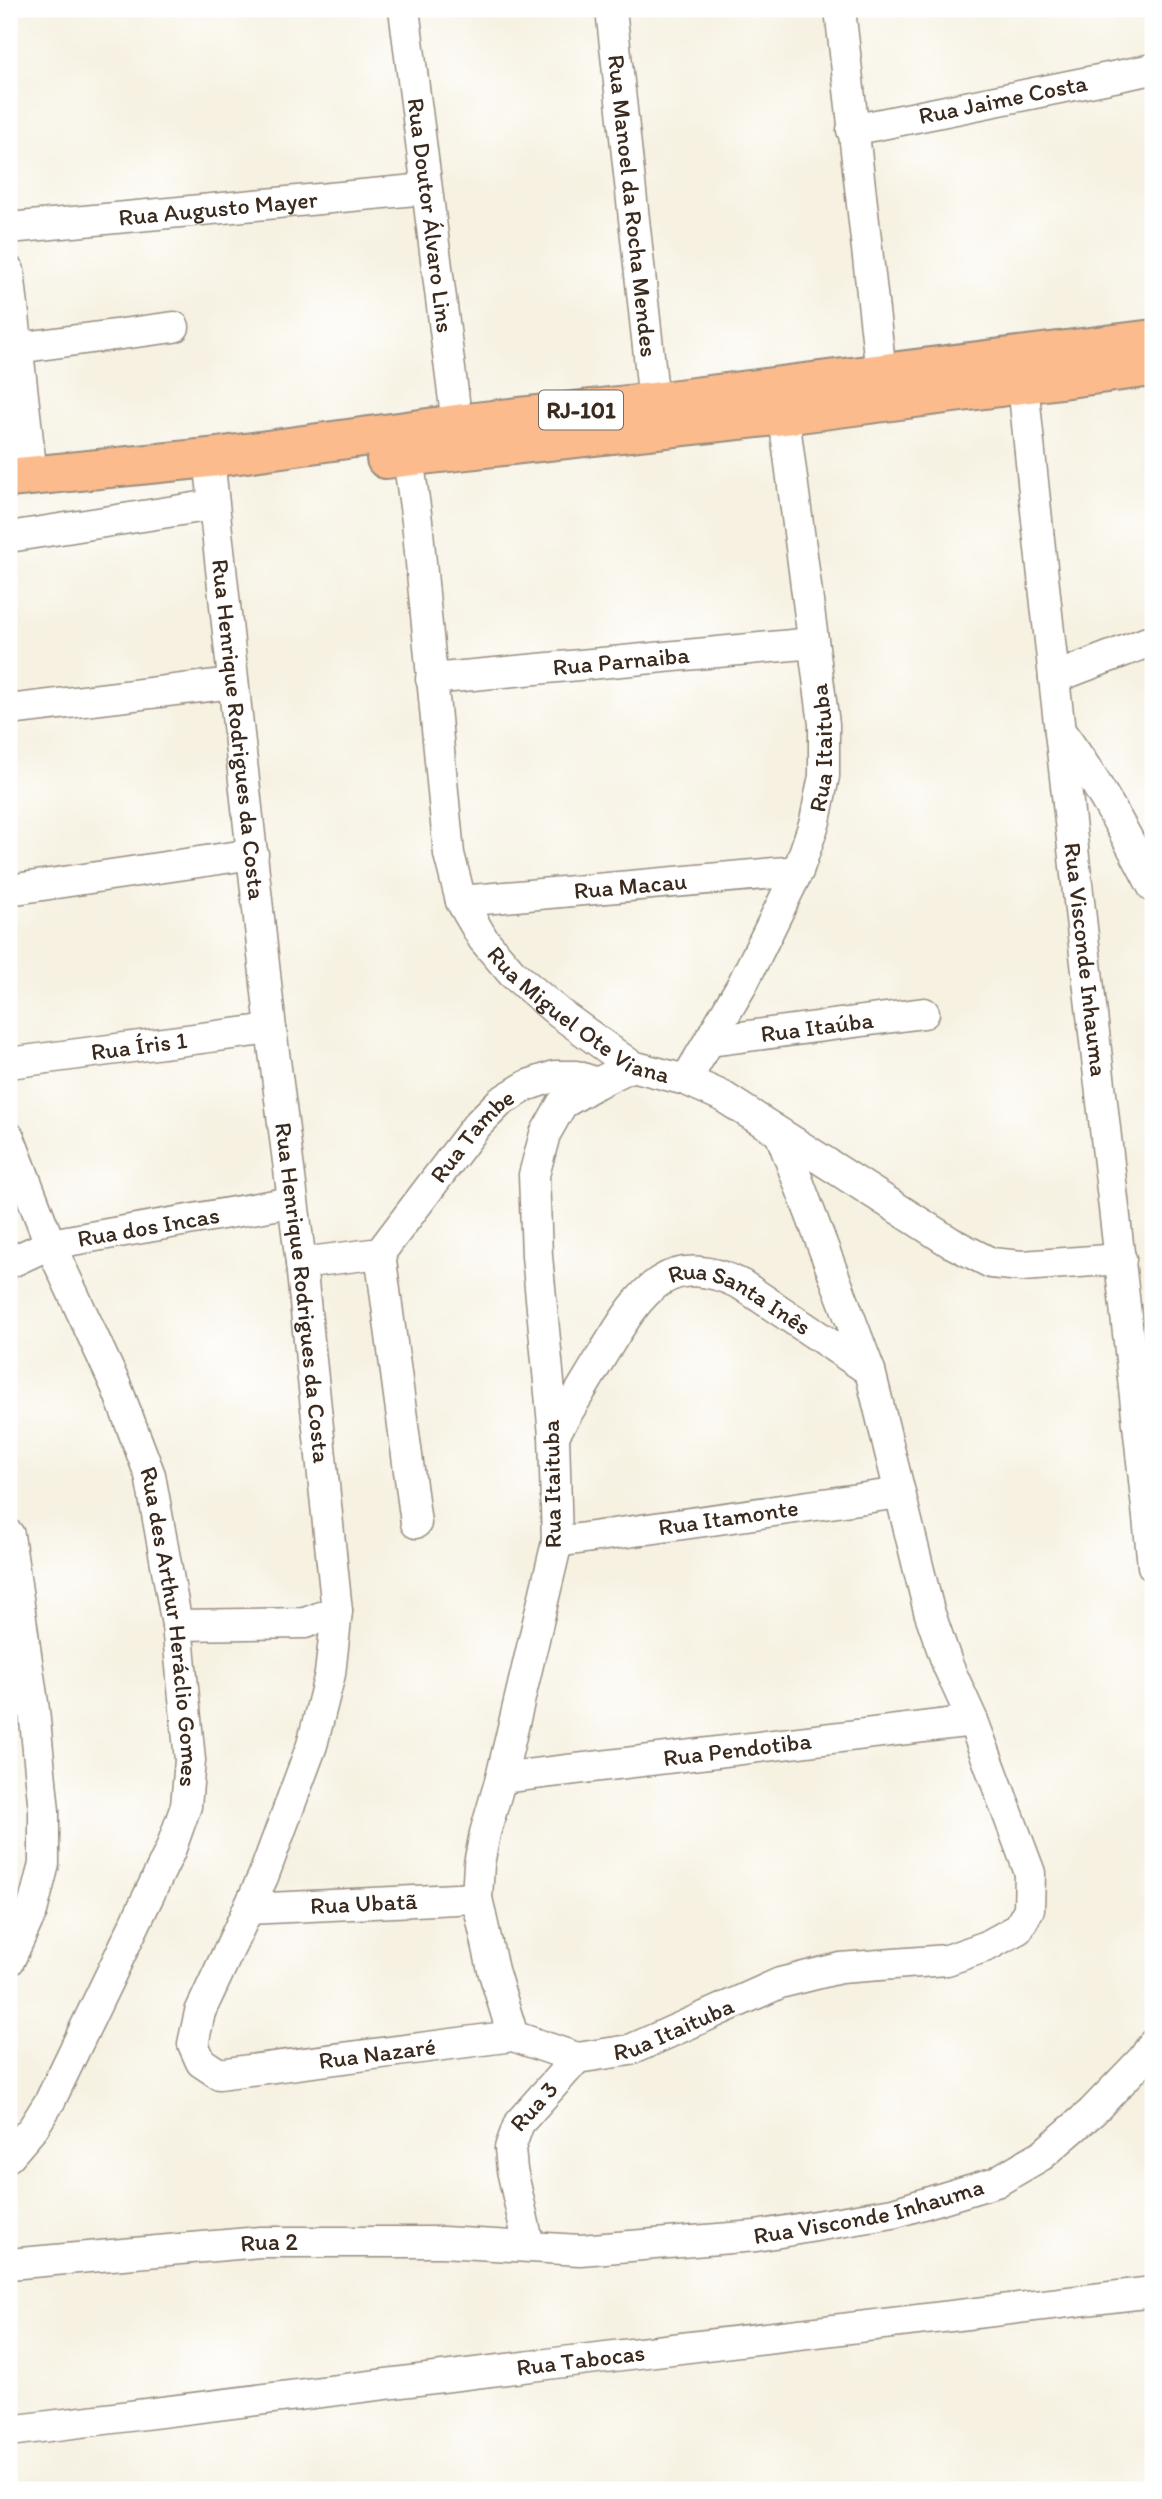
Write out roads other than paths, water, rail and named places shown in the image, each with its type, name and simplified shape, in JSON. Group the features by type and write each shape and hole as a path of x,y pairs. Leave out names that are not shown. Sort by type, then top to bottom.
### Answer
{"main road":[{"name":"RJ-101","path":"16,486 211,481 408,457 782,400 1022,369 1153,339"},
{"name":"RJ-101","path":"211,481 457,424 654,402 782,400 881,373 1153,367"}],"street":[{"name":"Rua Doutor Álvaro Lins","path":"404,9 457,424"},
{"name":"Rua Manoel da Rocha Mendes","path":"611,9 654,402"},
{"path":"840,9 881,373"},
{"name":"Rua Jaime Costa","path":"852,130 1153,69"},
{"name":"Rua Augusto Mayer","path":"9,228 426,189"},
{"path":"9,271 17,348 16,486"},
{"path":"17,348 174,327"},
{"name":"Rua Visconde Inhauma","path":"1022,369 1059,730 1121,1259 1153,1566"},
{"name":"Rua Itaituba","path":"686,1080 770,930 798,871 815,821 824,776 824,724 782,400"},
{"name":"Rua Miguel Ote Viana","path":"408,457 449,854 461,901 484,939 512,973 559,1013 632,1066 686,1080 722,1096 950,1242 991,1263 1022,1266 1121,1259"},
{"path":"9,537 211,481"},
{"name":"Rua Henrique Rodrigues da Costa","path":"211,481 271,1029 301,1263 337,1611 330,1674 312,1745 262,1877 200,2012 193,2044 201,2062 219,2074 239,2073"},
{"path":"1054,678 1153,640"},
{"name":"Rua Parnaiba","path":"431,679 813,643"},
{"path":"9,710 233,683"},
{"path":"1059,730 1104,795 1153,887"},
{"path":"9,890 253,854"},
{"name":"Rua Macau","path":"461,901 798,871"},
{"name":"Rua Itaúba","path":"710,1041 924,1013"},
{"name":"Rua Íris 1","path":"9,1063 271,1029"},
{"name":"Rua Itaituba","path":"632,1066 562,1104 545,1134 534,1175 537,1256 554,1435 557,1542 501,1778 485,1833 479,1864 477,1898 493,1970 513,2036 577,2058 630,2050 780,1983 840,1968 947,1960 987,1946 1018,1929 1029,1909 1030,1873 973,1721 948,1667 929,1611 870,1371 781,1136"},
{"name":"Rua Tambe","path":"380,1253 477,1125 500,1102 528,1085 555,1076 576,1076 597,1083"},
{"name":"Rua des Arthur Heráclio Gomes","path":"9,1137 50,1244 116,1386 150,1475 177,1625 190,1760 186,1806 170,1851 50,2101 33,2129 9,2156"},
{"name":"Rua dos Incas","path":"9,1263 50,1244 292,1202"},
{"path":"301,1263 380,1253 416,1524"},
{"name":"Rua Santa Inês","path":"554,1435 631,1308 648,1288 671,1275 684,1272 696,1270 720,1274 742,1285 870,1371"},
{"name":"Rua Itamonte","path":"557,1542 900,1493"},
{"path":"9,1535 34,1710 44,1811 44,1864 32,1911 9,1961"},
{"path":"177,1625 304,1623 337,1611"},
{"name":"Rua Pendotiba","path":"501,1778 973,1721"},
{"name":"Rua Ubatã","path":"248,1909 477,1898"},
{"name":"Rua Nazaré","path":"239,2073 513,2036"},
{"name":"Rua Visconde Inhauma","path":"529,2246 580,2250 756,2236 892,2213 996,2182 1042,2155 1092,2112 1143,2059 1153,2043"},
{"name":"Rua 3","path":"529,2246 512,2170 510,2148 519,2123 577,2058"},
{"name":"Rua 2","path":"9,2264 260,2242 443,2242 529,2246"},
{"name":"Rua Tabocas","path":"9,2431 1153,2292"}]}
